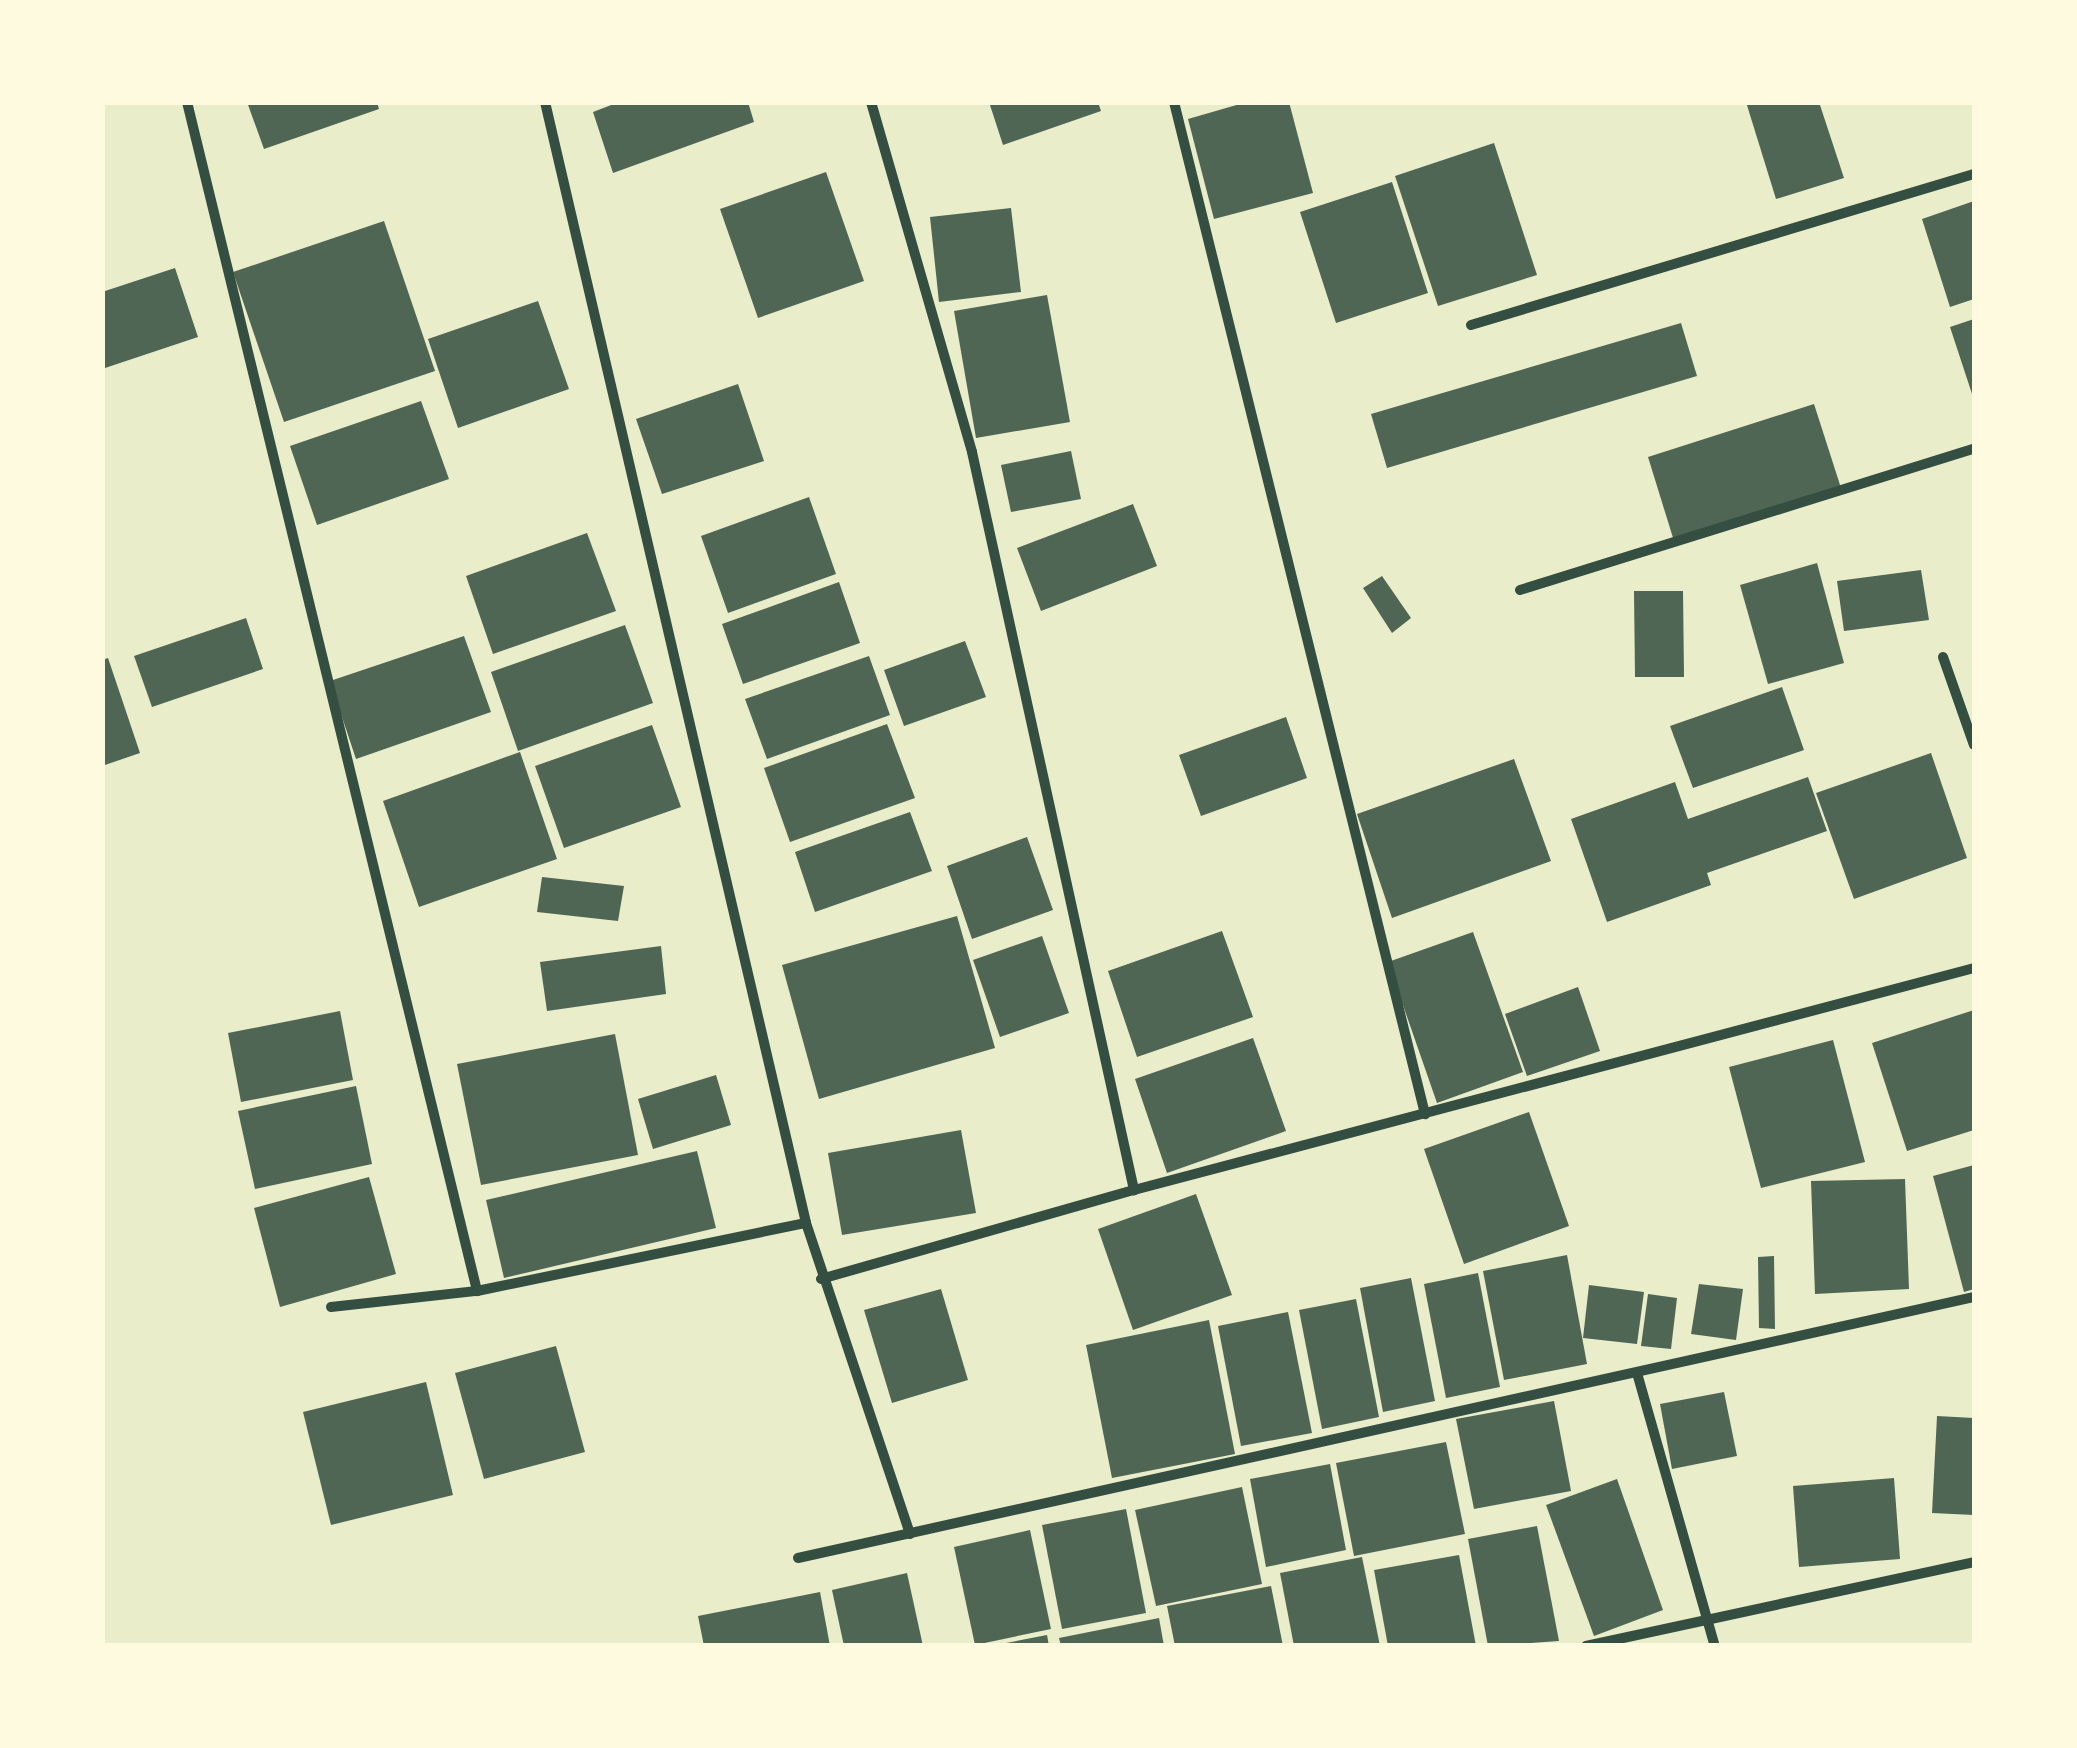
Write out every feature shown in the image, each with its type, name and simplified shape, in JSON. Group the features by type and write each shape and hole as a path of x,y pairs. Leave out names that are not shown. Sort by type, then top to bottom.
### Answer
{"street":[{"path":"187,102 477,1291"},
{"path":"544,102 806,1223 821,1279 910,1534"},
{"path":"871,102 972,452 1134,1190"},
{"path":"1174,102 1425,1114"},
{"path":"1471,325 1974,174"},
{"path":"1520,590 1974,449"},
{"path":"1943,657 1974,744"},
{"path":"821,1279 1134,1190 1974,968"},
{"path":"330,1307 477,1291 806,1223"},
{"path":"798,1558 1974,1297"},
{"path":"1637,1372 1704,1620 1715,1646"},
{"path":"1586,1646 1974,1562"}],"building":[{"path":"247,102 377,102 379,109 264,149"},
{"path":"619,102 748,102 754,122 613,173 593,112"},
{"path":"989,102 1098,102 1101,111 1003,145"},
{"path":"1247,102 1289,102 1313,193 1214,219 1188,119"},
{"path":"1746,102 1819,102 1844,178 1776,199"},
{"path":"1494,143 1537,275 1438,306 1395,176"},
{"path":"826,172 864,281 758,318 720,209"},
{"path":"1392,182 1428,293 1336,323 1300,212"},
{"path":"1974,201 1974,299 1950,307 1922,219"},
{"path":"1011,208 1021,292 939,302 930,217"},
{"path":"384,221 435,371 284,422 233,272"},
{"path":"175,268 198,337 102,369 102,292"},
{"path":"1047,295 1070,422 976,438 954,311"},
{"path":"538,301 569,389 458,428 428,339"},
{"path":"1974,319 1974,400 1950,327"},
{"path":"1681,323 1697,376 1387,468 1371,414"},
{"path":"738,384 764,461 662,494 636,419"},
{"path":"421,401 449,479 317,525 290,446"},
{"path":"1814,404 1841,488 1674,541 1648,457"},
{"path":"1071,451 1081,499 1011,512 1001,465"},
{"path":"809,497 836,574 728,613 701,536"},
{"path":"1133,504 1157,566 1041,611 1017,548"},
{"path":"587,533 616,611 493,654 466,576"},
{"path":"1817,563 1844,663 1768,684 1740,585"},
{"path":"1921,570 1929,620 1844,631 1837,581"},
{"path":"1382,576 1411,618 1392,633 1363,588"},
{"path":"839,582 860,643 743,684 722,624"},
{"path":"1634,591 1683,591 1684,677 1635,677"},
{"path":"246,618 263,669 152,707 134,656"},
{"path":"625,625 653,703 518,751 491,672"},
{"path":"464,636 491,712 356,759 330,681"},
{"path":"965,641 986,697 904,726 884,670"},
{"path":"869,656 890,715 767,759 745,699"},
{"path":"108,658 140,753 102,766 102,660"},
{"path":"1782,687 1804,750 1693,788 1670,726"},
{"path":"1286,717 1307,778 1201,816 1179,755"},
{"path":"887,724 915,798 790,842 764,768"},
{"path":"652,725 681,807 564,848 535,766"},
{"path":"520,752 557,859 419,907 383,801"},
{"path":"1931,753 1967,858 1854,899 1816,793"},
{"path":"1514,759 1551,861 1392,918 1357,814"},
{"path":"1808,777 1827,831 1707,873 1711,885 1607,922 1571,819 1675,782 1688,819"},
{"path":"910,812 932,871 815,912 795,852"},
{"path":"1027,837 1053,910 972,939 947,866"},
{"path":"542,877 624,886 618,921 537,912"},
{"path":"957,916 995,1048 819,1099 782,965"},
{"path":"1222,931 1253,1017 1137,1057 1108,971"},
{"path":"1473,932 1523,1072 1437,1103 1388,962"},
{"path":"1042,936 1069,1013 1000,1037 973,960"},
{"path":"661,946 666,994 547,1011 540,962"},
{"path":"1578,987 1600,1051 1527,1076 1505,1014"},
{"path":"1974,1010 1974,1130 1907,1151 1872,1043"},
{"path":"340,1011 353,1080 241,1102 228,1033"},
{"path":"615,1034 638,1155 481,1185 457,1064"},
{"path":"1253,1038 1286,1131 1167,1173 1135,1079"},
{"path":"1833,1040 1865,1162 1761,1188 1729,1067"},
{"path":"716,1075 731,1125 653,1149 638,1099"},
{"path":"356,1086 372,1164 255,1189 238,1111"},
{"path":"1529,1112 1569,1226 1464,1264 1424,1149"},
{"path":"961,1130 976,1213 842,1235 828,1153"},
{"path":"697,1151 716,1228 504,1278 486,1200"},
{"path":"1974,1165 1974,1289 1964,1292 1933,1176"},
{"path":"369,1177 396,1274 280,1307 254,1208"},
{"path":"1905,1179 1909,1289 1815,1294 1811,1181"},
{"path":"1196,1194 1232,1295 1133,1330 1098,1229"},
{"path":"1567,1255 1587,1364 1504,1380 1483,1271"},
{"path":"1774,1256 1775,1329 1759,1328 1758,1257"},
{"path":"1478,1273 1500,1387 1446,1398 1424,1284"},
{"path":"1411,1278 1435,1401 1383,1412 1360,1288"},
{"path":"1699,1284 1743,1289 1736,1340 1691,1334"},
{"path":"1589,1285 1644,1292 1637,1344 1583,1338"},
{"path":"941,1289 968,1380 892,1403 864,1310"},
{"path":"1648,1294 1677,1298 1671,1349 1641,1346"},
{"path":"1356,1299 1379,1417 1322,1429 1299,1310"},
{"path":"1288,1312 1312,1433 1241,1446 1218,1326"},
{"path":"1209,1320 1235,1454 1112,1478 1086,1345"},
{"path":"556,1346 585,1452 484,1479 455,1373"},
{"path":"426,1382 453,1495 331,1525 303,1412"},
{"path":"1724,1392 1737,1456 1672,1469 1660,1404"},
{"path":"1554,1401 1571,1491 1474,1509 1456,1419"},
{"path":"1937,1416 1974,1418 1974,1515 1932,1513"},
{"path":"1446,1442 1465,1534 1354,1556 1336,1463"},
{"path":"1330,1464 1346,1550 1266,1567 1250,1479"},
{"path":"1894,1478 1900,1559 1799,1567 1793,1486"},
{"path":"1617,1479 1663,1610 1594,1636 1546,1505"},
{"path":"1242,1487 1262,1584 1156,1606 1135,1510"},
{"path":"1126,1509 1146,1613 1062,1629 1042,1525"},
{"path":"1537,1526 1559,1641 1488,1646 1468,1539"},
{"path":"1030,1530 1051,1629 975,1645 954,1547"},
{"path":"1459,1555 1476,1646 1388,1646 1374,1570"},
{"path":"1362,1557 1380,1646 1294,1646 1280,1573"},
{"path":"907,1573 923,1646 844,1646 832,1590"},
{"path":"1271,1586 1283,1646 1175,1646 1167,1606"},
{"path":"820,1592 830,1646 704,1646 698,1616"},
{"path":"1159,1618 1164,1646 1061,1646 1059,1638"},
{"path":"1047,1635 1049,1646 1001,1646 1001,1644"}]}
